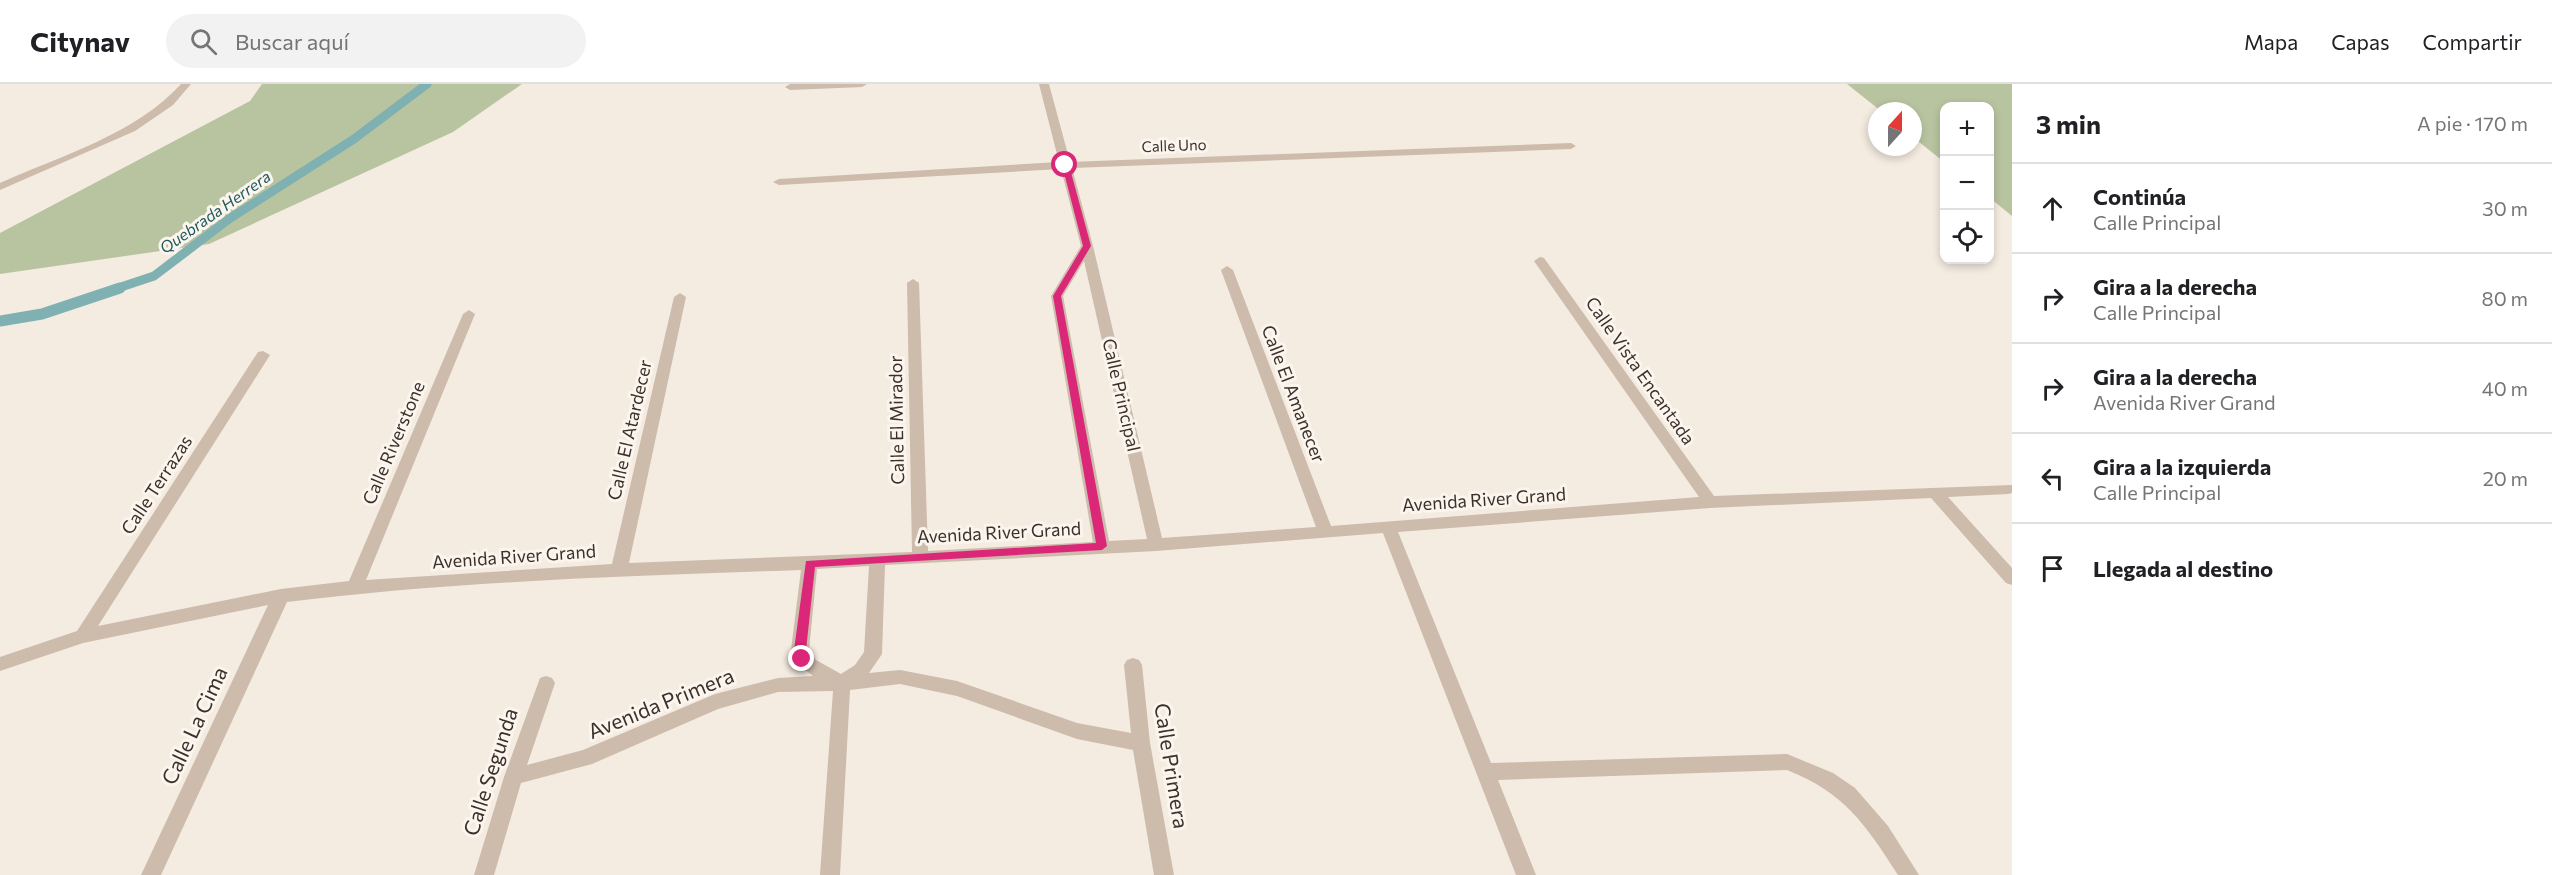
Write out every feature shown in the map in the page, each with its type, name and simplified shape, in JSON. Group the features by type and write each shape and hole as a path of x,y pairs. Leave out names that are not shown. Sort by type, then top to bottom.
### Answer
{"street":[{"path":"0,187 131,129 169,103 186,84"},
{"path":"790,87 862,84"},
{"name":"Calle Principal","path":"1044,84 1087,246 1156,545"},
{"name":"Calle Uno","path":"779,182 1065,165 1571,146"},
{"path":"1087,246 1057,296 1102,546"},
{"name":"Calle Vista Encantada","path":"1540,261 1710,502"},
{"name":"Calle El Amanecer","path":"1227,270 1325,531"},
{"name":"Calle El Mirador","path":"913,283 920,556"},
{"name":"Calle El Atardecer","path":"619,570 680,297"},
{"name":"Calle Riverstone","path":"355,587 469,314"},
{"name":"Calle Terrazas","path":"83,636 263,355"},
{"name":"Avenida River Grand","path":"0,664 83,636 280,596 355,587 619,570 810,564 1102,546 1156,545 1710,502 2008,489"},
{"path":"1935,492 2012,579"},
{"path":"1388,527 1526,875"},
{"path":"842,683 861,670 873,654 877,560"},
{"path":"810,564 800,650 802,659 818,671 842,683"},
{"name":"Calle La Cima","path":"151,875 280,596"},
{"name":"Calle Primera","path":"1133,665 1141,743 1164,875"},
{"name":"Avenida Primera","path":"513,777 585,758 726,699 778,685 842,683 900,677 957,689 1077,730 1141,743"},
{"name":"Calle Segunda","path":"483,875 513,777 546,683"},
{"path":"830,875 842,683"},
{"path":"1485,772 1787,762 1823,776 1848,793 1886,840 1909,875"}],"green space":[{"path":"262,84 522,84 453,132 209,244 0,274 0,233 250,101"},
{"path":"1847,84 2012,84 2012,216 1994,201 1994,102 1940,102 1940,159 1922,144 1922,102 1870,102"}],"waterway":[{"name":"Quebrada Herrera","path":"115,289 154,276 229,219 354,139 427,84"},
{"name":"Quebrada Herrera","path":"0,321 42,314 120,288"}],"route":[{"path":"802,659 800,650 810,564 1102,546 1057,296 1087,246 1065,165"}]}
